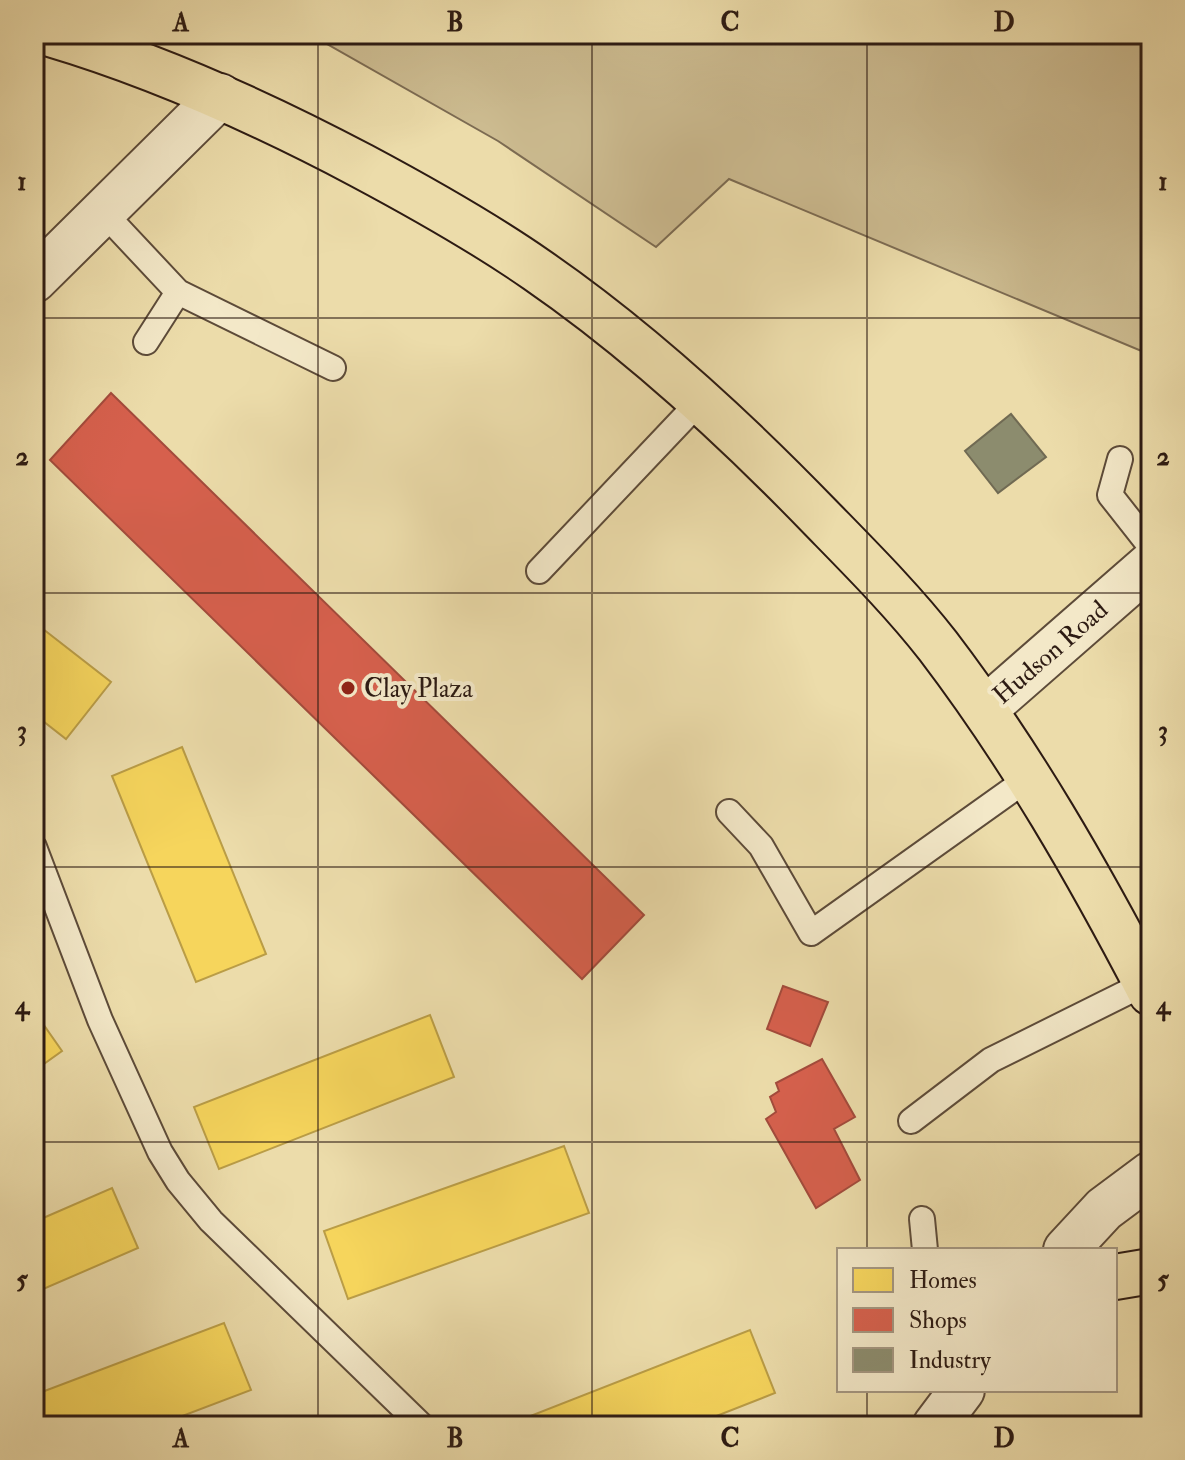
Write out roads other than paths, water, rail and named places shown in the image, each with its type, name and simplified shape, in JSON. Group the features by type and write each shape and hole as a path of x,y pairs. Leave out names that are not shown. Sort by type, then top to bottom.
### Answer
{"highway":[{"path":"50,34 88,45 220,96 285,125 433,204 538,270 633,343 700,401 755,449 867,565 935,642 1030,777 1117,925 1148,988"},
{"path":"1117,1277 1151,1271"}],"street":[{"path":"34,280 220,96"},
{"name":"Hudson Road","path":"985,709 1151,564"},
{"path":"1068,1248 1104,1209 1151,1174"},
{"path":"935,1426 960,1392"}],"lane":[{"path":"103,212 178,292 333,368"},
{"path":"146,342 178,292"},
{"path":"539,571 700,401"},
{"path":"1120,459 1110,495 1151,547"},
{"path":"729,812 761,846 811,933 1030,777"},
{"path":"34,847 100,1020 160,1152 178,1181 211,1221 422,1426"},
{"path":"911,1121 991,1060 1148,988"},
{"path":"922,1219 925,1248"}],"place":[{"name":"Clay Plaza","path":"348,688"}]}
